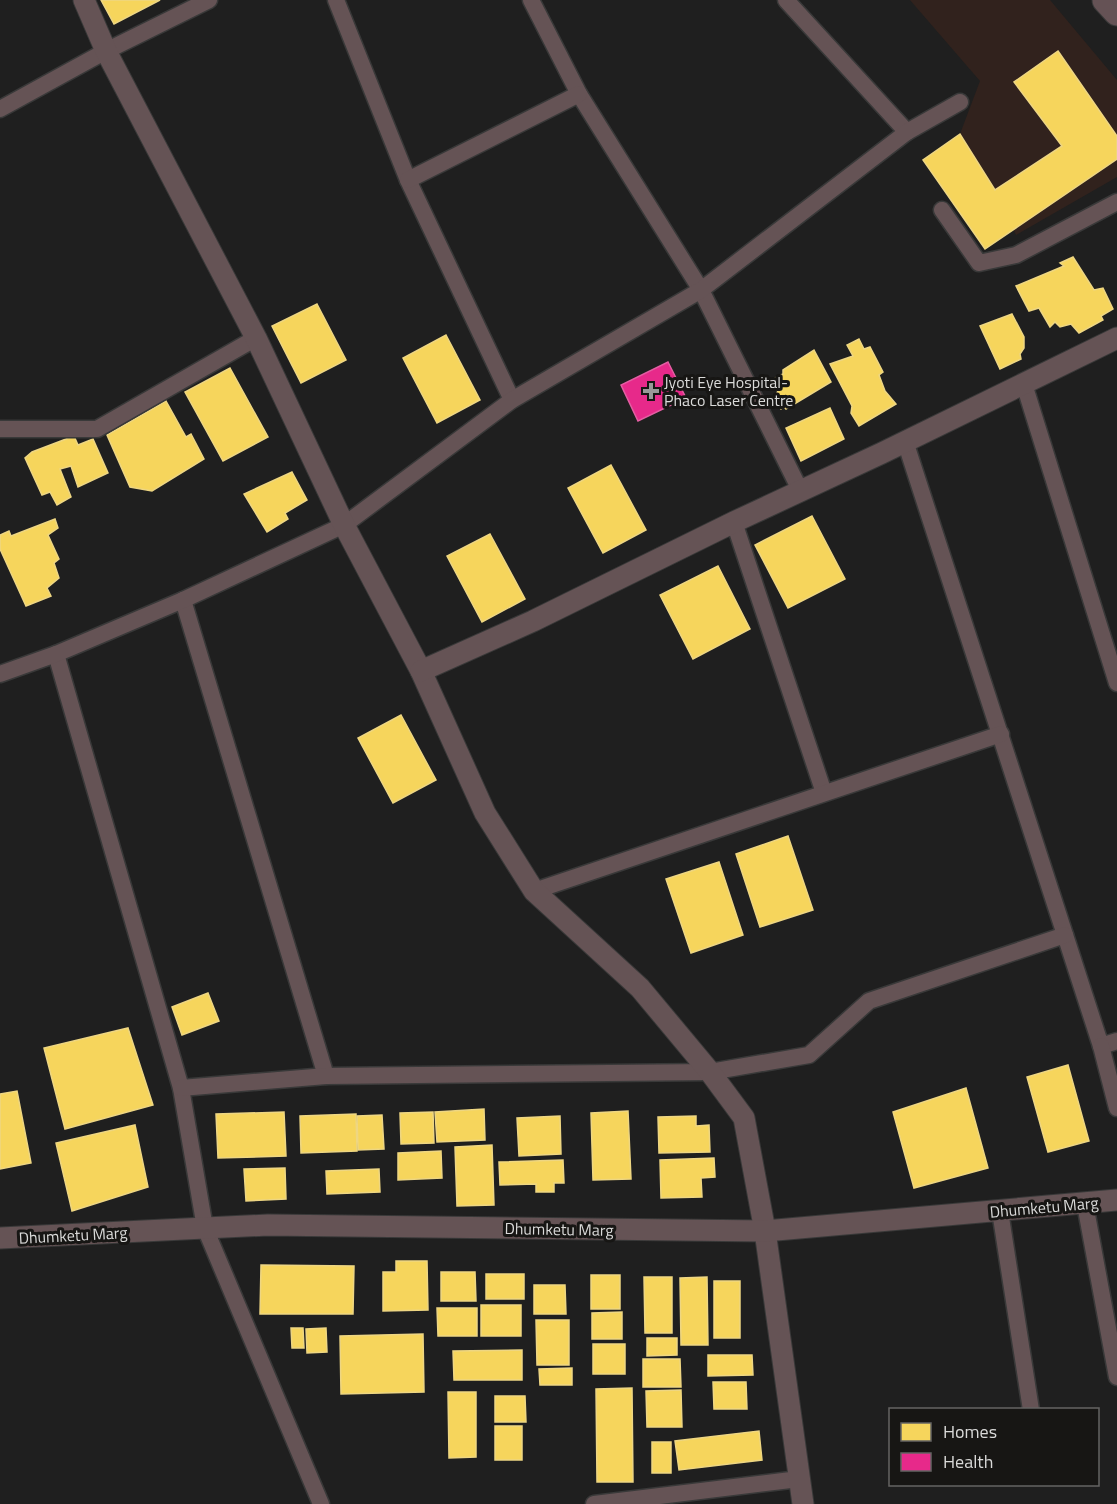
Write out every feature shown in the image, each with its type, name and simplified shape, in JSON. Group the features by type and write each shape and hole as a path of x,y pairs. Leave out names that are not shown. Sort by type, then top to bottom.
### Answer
{"main road":[{"path":"1106,0 1117,12"}],"street":[{"path":"84,0 105,51 256,338 344,525 421,671 485,813 534,891 640,988 710,1072 744,1118 765,1231 803,1504"},
{"path":"0,109 105,51 209,0"},
{"path":"336,0 408,180 512,400"},
{"path":"531,0 579,94 701,290 800,490"},
{"path":"786,0 907,132"},
{"path":"408,180 579,94"},
{"path":"0,674 56,654 183,600 344,525 512,400 701,290 907,132 960,102"},
{"path":"942,210 979,263 1016,255 1117,202"},
{"path":"0,429 97,429 256,338"},
{"path":"421,671 533,621 1117,338"},
{"path":"1024,384 1117,683"},
{"path":"905,441 1065,935 1109,1043 1117,1108"},
{"path":"734,522 824,793"},
{"path":"183,600 326,1076"},
{"path":"56,654 181,1088 206,1228 321,1504"},
{"path":"534,891 1001,734"},
{"path":"181,1088 326,1076 710,1072 809,1055 869,1001 1065,935"},
{"name":"Dhumketu Marg","path":"0,1238 267,1225 765,1231 1117,1200"},
{"path":"1085,1204 1117,1377"},
{"path":"1000,1211 1031,1408"},
{"path":"594,1504 799,1479"}],"shaded area":[{"path":"910,0 1050,0 1117,80 1117,177 1016,235 995,190 960,134 980,81"}],"building: Homes":[{"path":"101,0 160,0 114,24"},
{"path":"1058,51 1117,136 1117,159 985,249 923,160 960,134 995,190 1062,146 1014,82"},
{"path":"1073,257 1094,290 1103,288 1113,309 1101,316 1103,320 1079,333 1071,324 1060,327 1055,322 1050,327 1039,308 1029,311 1016,286 1064,266 1060,263"},
{"path":"317,304 346,360 301,383 272,326"},
{"path":"1012,314 1024,337 1024,348 1020,354 1021,359 1000,369 980,326"},
{"path":"446,335 480,400 437,423 403,358"},
{"path":"859,339 864,349 870,347 883,372 879,375 885,391 896,404 859,426 851,413 852,406 830,364 853,356 847,345"},
{"path":"814,350 831,382 786,409 784,407 781,409 775,395 778,392 771,380 783,374 783,370"},
{"path":"230,368 268,437 223,461 185,392"},
{"path":"166,401 186,437 191,434 204,459 152,491 130,487 107,435"},
{"path":"830,408 844,439 801,461 786,428"},
{"path":"74,436 78,445 93,439 108,473 78,487 71,466 60,469 71,497 57,505 50,492 42,495 25,458 32,452"},
{"path":"611,465 646,530 603,553 568,488"},
{"path":"292,472 307,500 285,513 288,519 267,532 244,494"},
{"path":"812,516 845,579 788,608 755,545"},
{"path":"55,519 58,528 48,535 59,559 54,563 59,578 47,588 51,596 26,606 0,549 0,535 9,531 11,536"},
{"path":"490,534 525,599 482,622 447,556"},
{"path":"718,566 750,629 693,659 660,595"},
{"path":"401,715 436,780 393,803 358,738"},
{"path":"788,836 813,910 760,927 736,854"},
{"path":"719,862 743,935 691,953 666,879"},
{"path":"208,993 219,1021 182,1035 172,1007"},
{"path":"128,1028 153,1105 65,1129 44,1048"},
{"path":"1068,1065 1089,1141 1048,1152 1027,1077"},
{"path":"966,1088 988,1168 914,1188 893,1112"},
{"path":"17,1091 31,1163 0,1169 0,1094"},
{"path":"484,1109 485,1140 437,1142 435,1112"},
{"path":"628,1111 631,1179 593,1180 591,1113"},
{"path":"284,1112 286,1156 218,1158 216,1114"},
{"path":"433,1112 434,1143 401,1144 400,1113"},
{"path":"356,1114 357,1151 301,1153 300,1116"},
{"path":"382,1115 384,1149 358,1150 357,1116"},
{"path":"560,1116 561,1154 519,1156 517,1118"},
{"path":"696,1116 696,1126 709,1125 710,1152 659,1153 658,1117"},
{"path":"135,1125 148,1187 72,1211 56,1143"},
{"path":"492,1145 494,1205 457,1206 455,1147"},
{"path":"441,1151 442,1178 398,1180 398,1153"},
{"path":"714,1158 715,1177 701,1178 702,1197 661,1198 660,1160"},
{"path":"563,1160 564,1183 554,1183 554,1192 536,1192 536,1184 500,1185 499,1162"},
{"path":"285,1168 286,1199 246,1201 244,1169"},
{"path":"379,1169 380,1192 327,1194 326,1171"},
{"path":"396,1261 427,1261 428,1310 383,1311 383,1272 396,1272"},
{"path":"261,1265 354,1266 353,1314 260,1314"},
{"path":"441,1272 475,1272 476,1301 441,1301"},
{"path":"486,1274 524,1274 524,1299 486,1299"},
{"path":"591,1275 620,1275 620,1309 591,1309"},
{"path":"644,1277 672,1277 672,1333 645,1333"},
{"path":"707,1277 708,1345 681,1345 680,1278"},
{"path":"714,1281 740,1281 740,1338 714,1338"},
{"path":"534,1285 565,1285 566,1314 534,1314"},
{"path":"481,1305 521,1305 521,1336 481,1336"},
{"path":"437,1308 477,1308 477,1336 438,1336"},
{"path":"622,1312 622,1339 592,1339 592,1313"},
{"path":"536,1320 569,1320 569,1365 537,1365"},
{"path":"291,1328 303,1328 304,1348 292,1348"},
{"path":"326,1328 327,1352 307,1353 306,1329"},
{"path":"423,1334 424,1392 341,1394 340,1336"},
{"path":"647,1338 677,1338 677,1355 647,1356"},
{"path":"593,1344 625,1344 625,1374 593,1374"},
{"path":"522,1350 522,1380 454,1380 453,1351"},
{"path":"708,1355 752,1355 753,1375 708,1376"},
{"path":"643,1359 680,1359 681,1387 643,1387"},
{"path":"572,1368 572,1385 540,1385 539,1369"},
{"path":"713,1382 746,1382 747,1409 714,1409"},
{"path":"632,1388 633,1482 597,1482 596,1389"},
{"path":"681,1390 682,1427 647,1427 646,1391"},
{"path":"448,1392 476,1392 476,1457 449,1458"},
{"path":"495,1396 525,1396 526,1422 495,1422"},
{"path":"495,1426 522,1426 522,1460 495,1460"},
{"path":"759,1431 762,1460 679,1470 675,1441"},
{"path":"652,1442 671,1442 671,1473 652,1473"}],"building: Health":[{"path":"668,362 686,398 638,421 621,385"}],"place":[{"name":"Jyoti Eye Hospital- Phaco Laser Centre","path":"651,391"}]}
